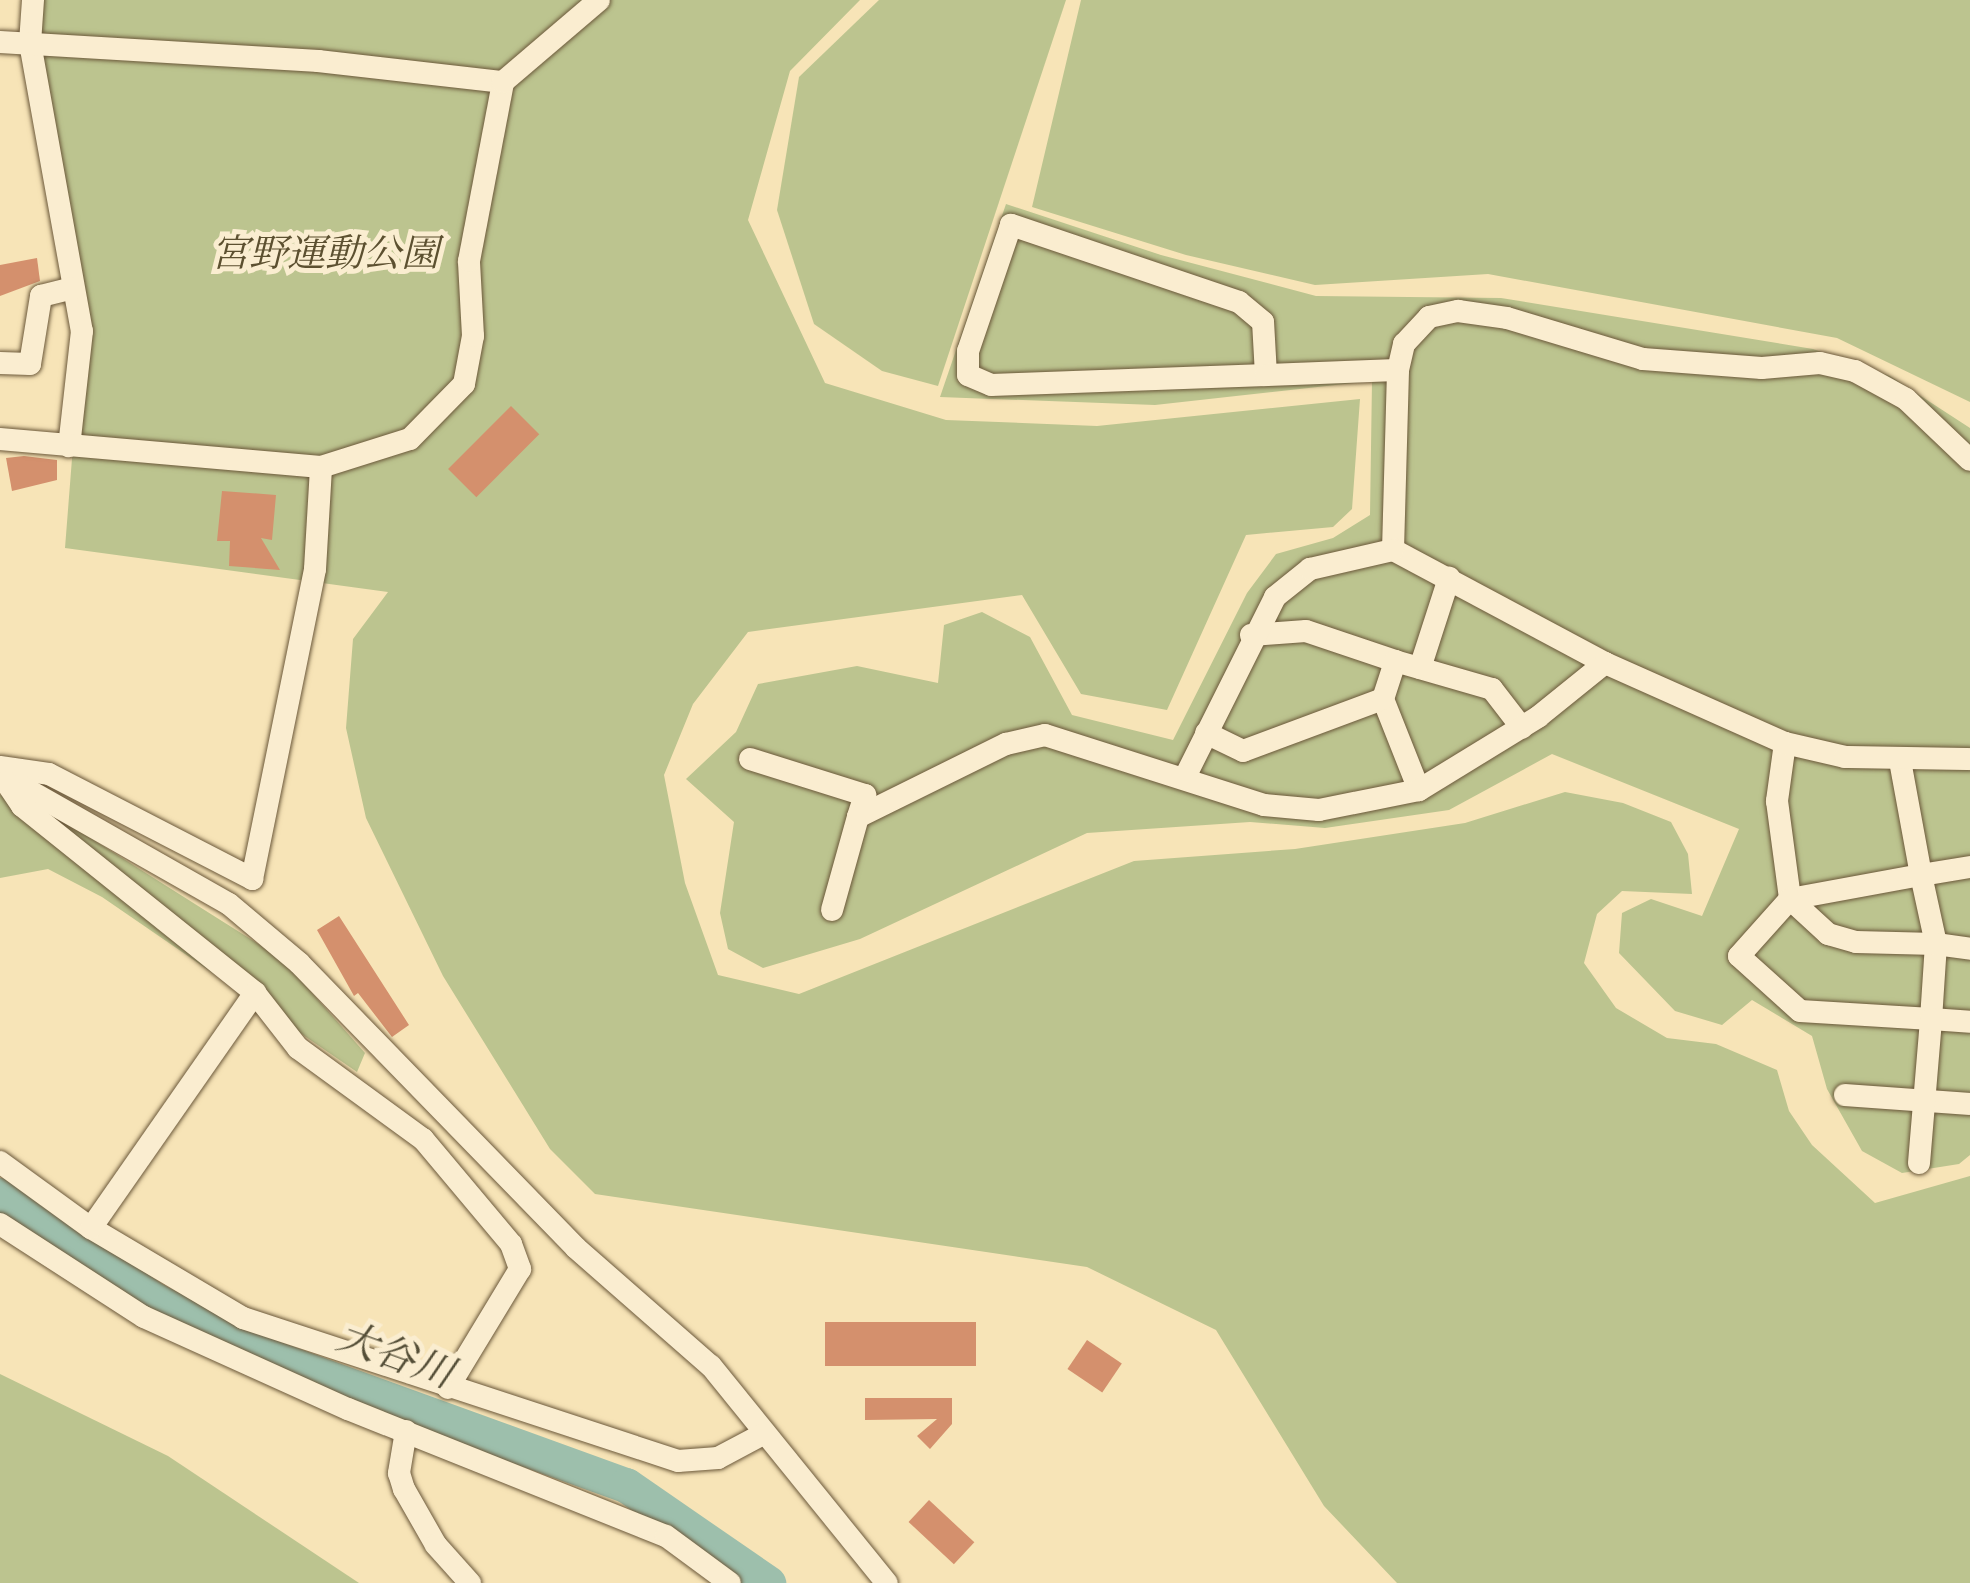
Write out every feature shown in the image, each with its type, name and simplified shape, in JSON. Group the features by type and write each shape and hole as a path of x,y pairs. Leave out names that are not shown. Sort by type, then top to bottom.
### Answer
{"street":[{"path":"34,0 30,43 82,331 70,446"},
{"path":"0,439 322,466 410,440 464,384 473,336 469,261 503,82 599,0"},
{"path":"0,42 262,62 318,61 503,82"},
{"path":"1266,375 1263,322 1239,302 1011,224 968,351 968,375 991,385 1266,375 1398,370"},
{"path":"0,363 30,364 41,296 73,288"},
{"path":"1393,550 1398,370 1404,344 1430,317 1458,310 1644,358 1762,368 1820,363 1855,371 1906,400 1970,460"},
{"path":"0,766 49,774 252,879 315,569 322,466"},
{"path":"1186,775 1251,636 1275,598 1310,568 1393,550 1605,662 1785,743 1900,761 1970,759"},
{"path":"1420,668 1449,578"},
{"path":"1251,636 1306,631 1492,689 1522,728"},
{"path":"1395,661 1383,699 1419,790"},
{"path":"858,817 1006,744 1045,735 1186,775 1264,804 1319,810 1419,790 1522,728 1605,662"},
{"path":"1206,733 1243,750 1383,699"},
{"path":"1785,743 1777,802 1790,899 1828,934 1856,942 1970,948"},
{"path":"750,758 865,795 832,910"},
{"path":"1900,761 1936,944 1919,1163"},
{"path":"0,774 22,806 255,992 298,1048 423,1139 511,1244 520,1269 448,1388"},
{"path":"0,774 229,904 299,963 576,1248 711,1366 887,1583"},
{"path":"1970,867 1790,899 1739,956 1800,1011 1970,1022"},
{"path":"91,1228 255,992"},
{"path":"1845,1095 1970,1104"},
{"path":"0,1162 91,1228 243,1318 678,1462 718,1458 765,1433"},
{"path":"0,1224 144,1317 406,1431 666,1536 730,1583"},
{"path":"406,1431 399,1472 404,1489 436,1545 470,1583"}],"green space":[{"name":"宮野運動公園","path":"33,0 860,0 790,71 748,220 825,383 946,420 1097,426 1360,399 1352,509 1333,527 1246,535 1167,710 1081,694 1022,595 748,632 693,704 664,775 685,883 718,975 799,994 1134,861 1295,849 1465,823 1565,792 1623,803 1671,822 1688,854 1692,894 1622,891 1597,914 1584,963 1616,1008 1667,1038 1716,1044 1777,1070 1789,1111 1812,1145 1875,1203 1970,1176 1970,1583 1397,1583 1324,1506 1216,1330 1087,1267 595,1194 550,1149 443,976 366,818 346,728 353,639 388,592 65,548 82,331"},
{"path":"879,0 1066,0 938,386 882,371 814,324 777,210 799,77"},
{"path":"1081,0 1970,0 1970,402 1837,338 1488,274 1315,285 1186,255 1032,207"},
{"path":"1006,204 1161,255 1316,296 1501,298 1813,349 1890,376 1970,428 1970,1155 1959,1164 1902,1173 1862,1151 1827,1089 1812,1036 1752,1000 1722,1025 1675,1011 1619,953 1622,913 1651,899 1702,916 1739,829 1552,754 1449,810 1325,828 1250,822 1087,833 860,939 763,968 728,949 720,913 734,822 686,779 736,732 758,684 857,666 938,683 944,625 982,612 1030,637 1072,715 1173,740 1247,593 1276,554 1333,538 1370,515 1372,381 1155,405 940,397"},
{"path":"0,795 73,827 282,959 365,1053 357,1072 102,897 48,869 0,878"},
{"path":"0,1374 168,1456 359,1583 0,1583"}],"building":[{"path":"37,258 40,281 0,296 0,265"},
{"path":"511,406 539,434 476,497 448,469"},
{"path":"6,458 57,460 57,480 12,491"},
{"path":"222,491 276,495 272,540 261,538 280,570 229,566 230,541 217,541"},
{"path":"339,916 409,1025 392,1037 358,993 354,996 317,930"},
{"path":"825,1322 976,1322 976,1366 825,1366"},
{"path":"1087,1340 1122,1363 1102,1393 1067,1369"},
{"path":"865,1398 952,1398 952,1424 930,1449 917,1436 937,1419 865,1420"},
{"path":"929,1500 974,1542 954,1564 909,1522"}],"waterway":[{"name":"大谷川","path":"0,1195 155,1300 269,1356 626,1485 768,1583"}]}
